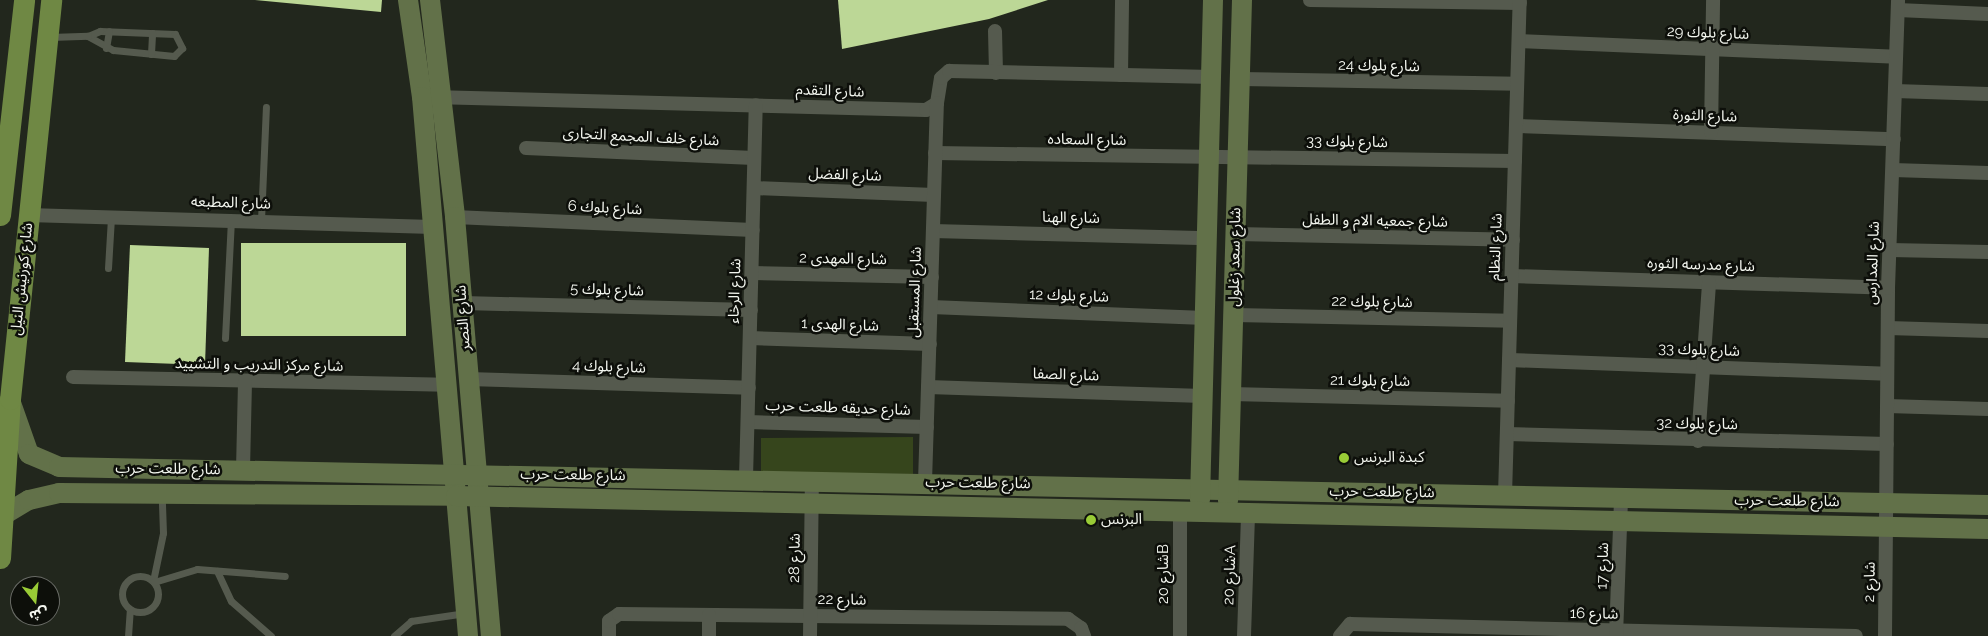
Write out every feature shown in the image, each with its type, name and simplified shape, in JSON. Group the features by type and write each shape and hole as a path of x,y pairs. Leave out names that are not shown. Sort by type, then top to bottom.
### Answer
{"main road":[{"name":"شارع كورنيش النيل","path":"0,216 24,0"},
{"name":"شارع كورنيش النيل","path":"0,558 10,399 52,0"}],"street":[{"name":"شارع النصر","path":"408,0 422,97 445,385 468,636"},
{"name":"شارع النصر","path":"430,0 443,97 455,217 491,636"},
{"path":"1121,75 1122,0"},
{"name":"شارع سعد زغلول","path":"1190,513 1201,488 1213,0"},
{"name":"شارع سعد زغلول","path":"1228,513 1242,0"},
{"path":"1310,0 1520,1"},
{"path":"1711,132 1712,0"},
{"name":"شارع النظام","path":"1505,495 1520,1"},
{"path":"1898,5 1988,14"},
{"name":"شارع المدارس","path":"1886,527 1888,288 1898,5"},
{"path":"995,31 996,73"},
{"name":"شارع بلوك 29","path":"1519,41 1896,57"},
{"path":"937,103 944,74 996,73 1212,77"},
{"name":"شارع بلوك 24","path":"1240,79 1517,84"},
{"path":"1895,91 1988,94"},
{"name":"شارع التقدم","path":"422,97 926,110 937,103"},
{"name":"شارع المستقبل","path":"925,482 937,103"},
{"name":"شارع الرخاء","path":"746,478 756,105"},
{"name":"شارع الثورة","path":"1516,126 1894,139"},
{"name":"شارع خلف المجمع التجارى","path":"526,148 754,158"},
{"name":"شارع السعاده","path":"935,153 1238,157"},
{"name":"شارع بلوك 33","path":"1238,157 1515,161"},
{"path":"1893,170 1988,173"},
{"name":"شارع الفضل","path":"754,188 934,195"},
{"name":"شارع المطبعه","path":"28,215 231,219 432,227"},
{"name":"شارع بلوك 6","path":"455,217 753,230"},
{"name":"شارع الهنا","path":"933,231 1208,238"},
{"name":"شارع جمعيه الام و الطفل","path":"1236,234 1513,240"},
{"path":"1890,250 1988,252"},
{"name":"شارع المهدى 2","path":"752,273 932,277"},
{"name":"شارع مدرسه الثوره","path":"1512,276 1888,288"},
{"path":"1698,441 1709,282"},
{"name":"شارع بلوك 5","path":"463,303 751,310"},
{"name":"شارع بلوك 12","path":"931,307 1205,318"},
{"name":"شارع بلوك 22","path":"1234,315 1510,321"},
{"path":"1888,328 1988,331"},
{"name":"شارع الهدى 1","path":"750,338 930,344"},
{"name":"شارع بلوك 33","path":"1509,360 1888,374"},
{"name":"شارع مركز التدريب و التشييد","path":"73,377 445,385"},
{"name":"شارع بلوك 4","path":"468,379 748,388"},
{"path":"243,470 246,381"},
{"name":"شارع الصفا","path":"928,387 1203,396"},
{"name":"شارع بلوك 21","path":"1231,394 1508,401"},
{"name":"شارع طلعت حرب","path":"10,399 29,454 48,465 1988,505"},
{"path":"1887,406 1988,409"},
{"name":"شارع حديقه طلعت حرب","path":"748,422 927,428"},
{"name":"شارع بلوك 32","path":"1507,434 1698,441 1886,444"},
{"name":"شارع 28","path":"810,636 812,480"},
{"name":"شارع طلعت حرب","path":"2,516 44,495 162,494 456,496 812,506 1988,529"},
{"name":"شارع 17","path":"1616,633 1621,497"},
{"name":"شارع 20B","path":"1180,636 1190,513"},
{"name":"شارع 20A","path":"1244,636 1248,514"},
{"name":"شارع 2","path":"1885,636 1886,527"},
{"name":"شارع 22","path":"609,636 609,621 615,615 709,615 1068,619 1081,628 1084,636"},
{"path":"709,615 709,636"},
{"name":"شارع 16","path":"1340,636 1350,624 1616,633 1856,636"}],"lane":[{"path":"47,36 88,36 109,31 175,34 183,43 174,56 106,48 88,36"},
{"path":"106,48 109,31"},
{"path":"151,54 152,33"},
{"path":"261,220 266,107"},
{"path":"108,268 112,216"},
{"path":"225,338 231,219"},
{"path":"162,494 163,533 154,582 158,594 154,606 143,613 130,610 122,601 125,583 136,576 154,582 186,570 285,576"},
{"path":"217,571 231,601 271,636"},
{"path":"128,636 130,610"},
{"path":"394,636 411,621 466,613"}],"green space":[{"path":"913,437 913,474 761,473 761,438"}],"building":[{"path":"255,0 382,0 381,12"},
{"path":"838,0 1048,0 989,19 842,49"},
{"path":"241,243 406,243 406,336 241,336"},
{"path":"130,245 209,248 205,365 125,362"}],"place":[{"name":"كبدة البرنس","path":"1344,458"},
{"name":"البرنس","path":"1091,520"}]}
